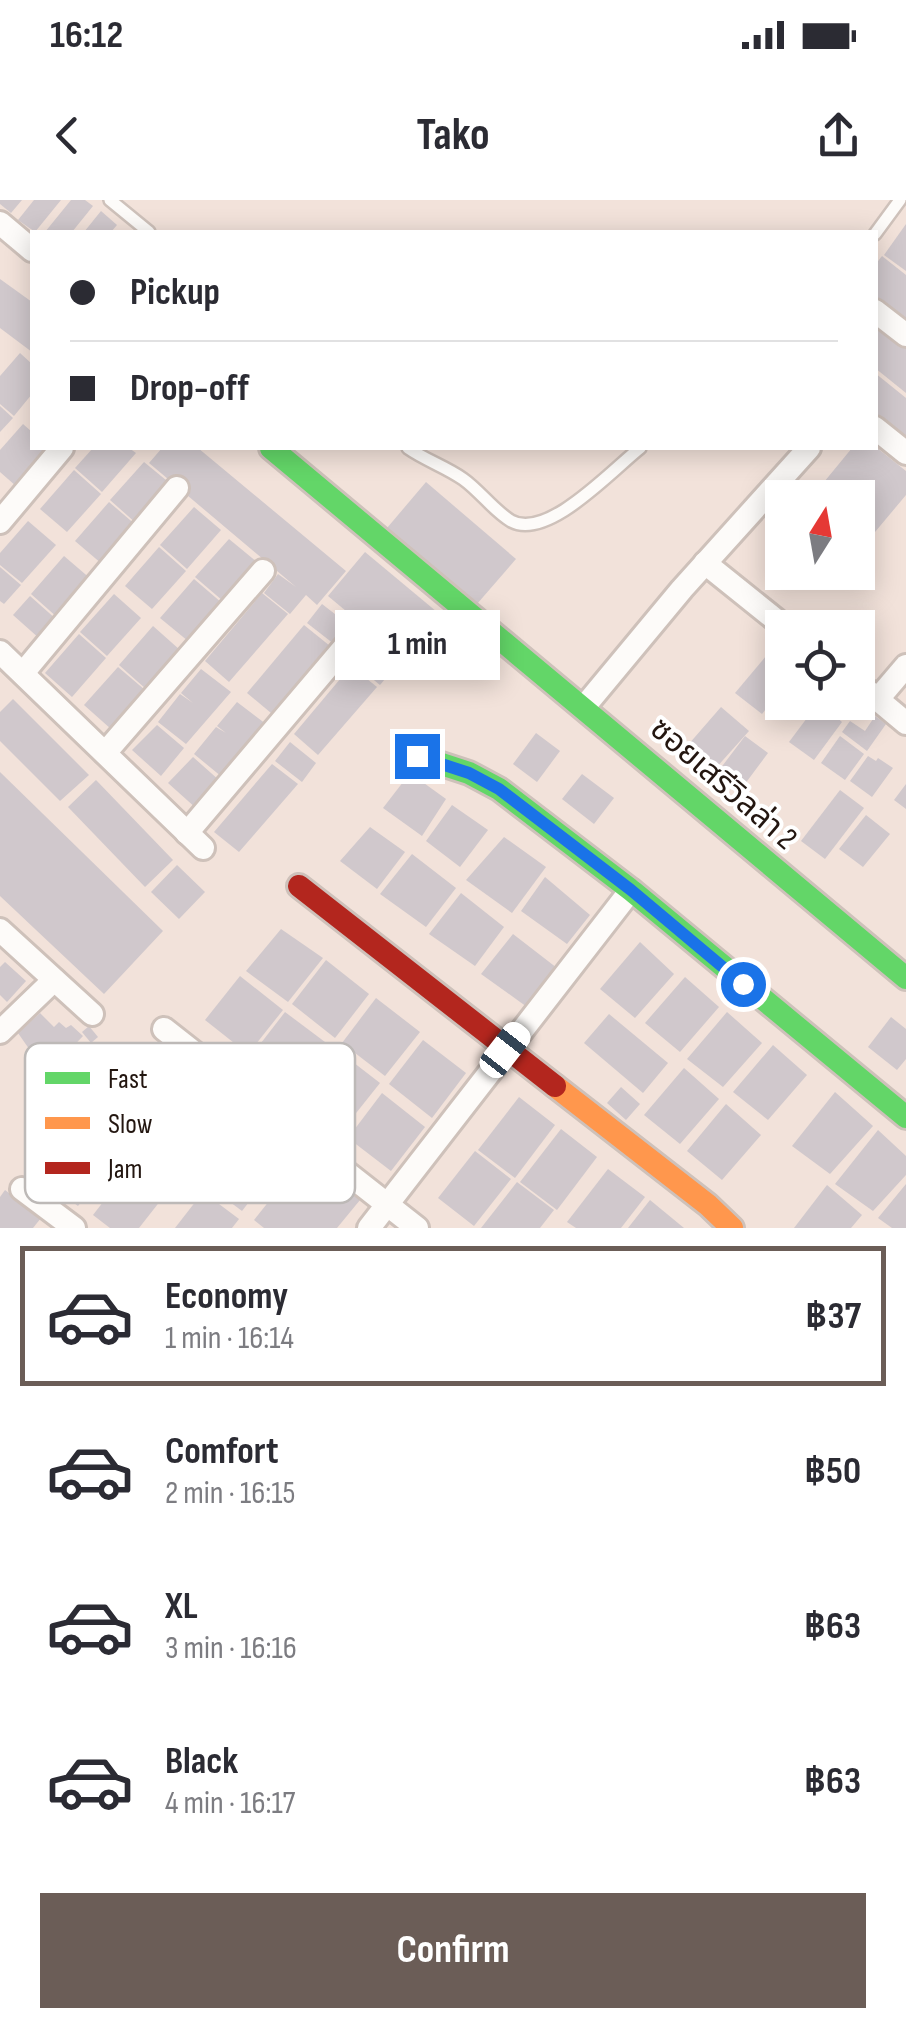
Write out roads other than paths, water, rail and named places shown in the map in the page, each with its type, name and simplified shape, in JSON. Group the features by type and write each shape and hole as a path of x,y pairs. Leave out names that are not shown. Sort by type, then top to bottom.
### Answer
{"street":[{"path":"0,223 30,248"},
{"path":"878,313 906,335"},
{"path":"878,430 906,452"},
{"path":"0,522 60,450"},
{"name":"ซอยเสรีวิลล่า 2","path":"272,450 906,978"},
{"path":"584,708 807,450"},
{"path":"23,673 177,488"},
{"path":"705,564 765,611"},
{"path":"104,752 262,571"},
{"path":"0,652 195,840 277,723 353,637"},
{"path":"878,700 906,666"},
{"path":"875,697 906,723"},
{"path":"417,756 487,780 631,890 906,1117"},
{"path":"299,886 708,1205 732,1228"},
{"path":"369,1228 631,890"},
{"path":"0,930 92,1014"},
{"path":"0,1032 54,980"},
{"path":"164,1029 182,1043"},
{"path":"355,1180 416,1228"},
{"path":"41,1203 74,1228"}],"lane":[{"path":"110,200 147,230"},
{"path":"878,230 900,200"},
{"path":"412,450 465,480 508,520 527,528 546,523 564,511 638,450"}]}
